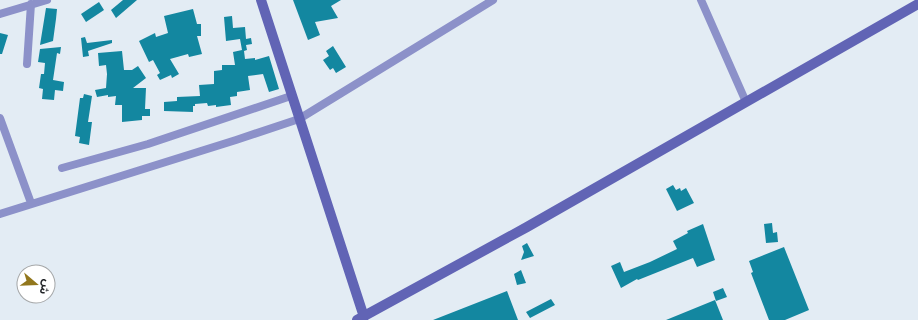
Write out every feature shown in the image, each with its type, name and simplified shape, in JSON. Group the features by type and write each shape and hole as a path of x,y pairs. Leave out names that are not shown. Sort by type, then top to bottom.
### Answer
{"street":[{"path":"0,14 46,0"},
{"path":"261,0 361,318 527,227 918,4"},
{"path":"0,214 30,203 229,142 299,118 493,0"},
{"path":"701,0 746,102"},
{"path":"27,64 31,4"},
{"path":"62,168 148,144 291,96"},
{"path":"0,118 30,203"}],"building":[{"path":"123,0 137,0 116,18 111,10"},
{"path":"293,0 341,0 331,6 338,18 315,22 320,35 308,40"},
{"path":"99,2 104,10 86,22 81,14"},
{"path":"46,8 57,9 53,41 40,45"},
{"path":"193,9 197,24 201,24 201,36 197,36 202,54 189,57 188,54 170,59 179,74 172,78 171,75 160,80 157,75 160,73 153,60 149,62 139,41 155,33 156,37 168,33 164,16"},
{"path":"232,16 233,28 245,27 246,39 251,38 252,44 246,45 247,50 244,51 245,59 255,58 255,60 269,56 279,89 269,92 263,74 248,76 250,90 237,92 237,96 230,97 231,105 216,107 216,105 208,106 207,103 195,104 195,106 193,106 193,112 164,111 164,102 177,101 177,97 200,96 199,85 214,84 214,71 222,70 222,65 235,65 233,52 242,50 240,39 226,41 224,17"},
{"path":"0,33 8,35 2,54 0,54"},
{"path":"85,37 87,43 112,40 112,43 88,51 89,56 83,57 81,38"},
{"path":"333,46 346,67 336,73 333,68 330,70 323,60 329,56 326,51"},
{"path":"61,47 60,54 57,53 53,80 64,82 63,91 55,90 54,100 42,99 43,89 39,88 41,74 44,74 45,63 38,62 40,49"},
{"path":"122,51 124,70 132,70 138,66 146,78 133,88 146,88 145,109 150,109 150,116 142,116 142,120 122,122 122,105 115,105 116,96 108,97 108,95 97,97 95,90 106,88 107,74 106,65 99,66 98,53"},
{"path":"84,94 92,96 88,122 92,122 89,145 79,143 80,137 75,136 80,98 83,98"},
{"path":"673,185 676,190 680,188 681,191 686,188 694,203 677,211 666,189"},
{"path":"772,223 773,233 777,232 778,242 766,243 764,224"},
{"path":"703,224 715,260 697,267 693,258 638,280 637,279 621,288 611,266 620,262 624,272 650,262 677,249 673,241 688,233 687,231"},
{"path":"527,243 534,256 521,260 524,252 522,246"},
{"path":"784,247 809,310 785,320 769,320 751,273 753,272 749,261"},
{"path":"521,270 526,283 517,285 514,274"},
{"path":"723,288 727,297 716,301 713,292"},
{"path":"507,291 518,320 433,320"},
{"path":"551,299 555,305 530,318 526,312"},
{"path":"715,300 723,320 666,320"}]}
